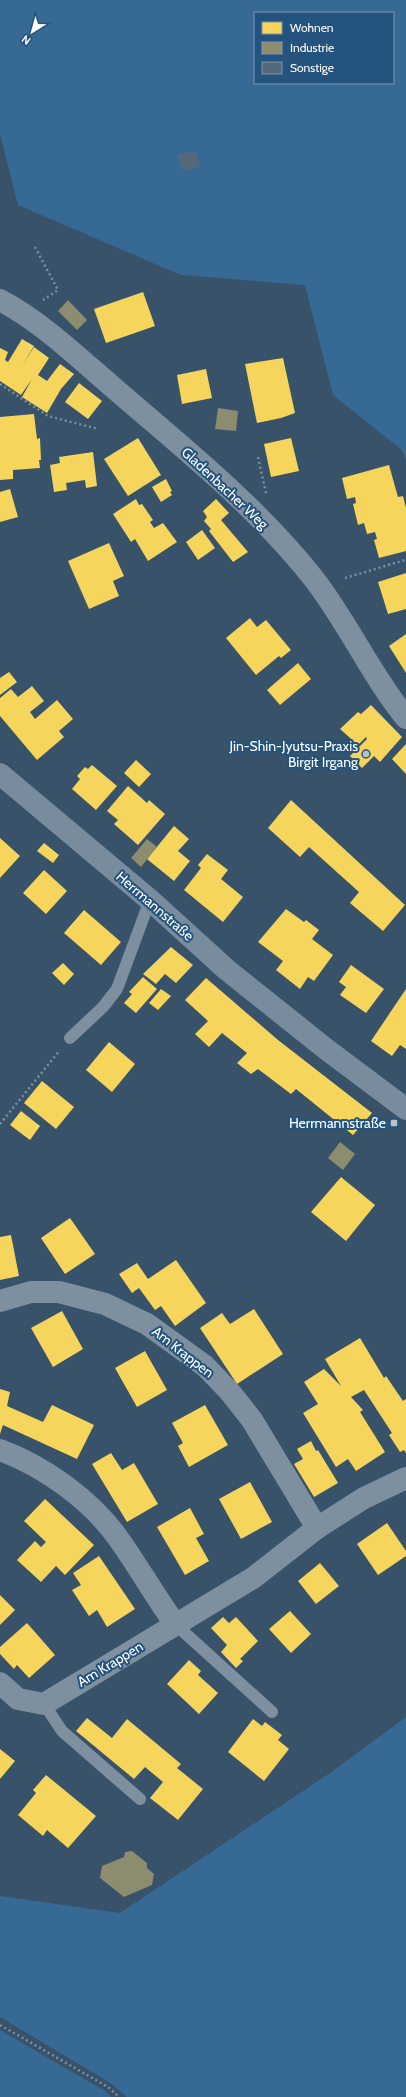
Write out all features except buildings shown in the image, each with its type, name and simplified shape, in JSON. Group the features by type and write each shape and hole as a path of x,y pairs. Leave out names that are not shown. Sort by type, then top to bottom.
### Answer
{"street":[{"name":"Gladenbacher Weg","path":"0,300 34,323 77,357 223,483 269,528 315,580 406,718"},
{"name":"Herrmannstraße","path":"0,774 150,900 233,975 331,1053 406,1109"},
{"name":"Am Krappen","path":"0,1301 30,1292 59,1292 105,1304 147,1324 205,1366 230,1392 252,1420 318,1528"},
{"path":"0,1450 23,1460 61,1483 93,1510 118,1537 175,1624"},
{"name":"Am Krappen","path":"44,1704 252,1578 318,1528 364,1498 406,1478"},
{"path":"0,1683 18,1699 44,1704"}],"lane":[{"path":"70,1038 103,1007 117,989 150,900"},
{"path":"175,1624 272,1712"},
{"path":"44,1704 62,1731 140,1799"}],"path":[{"path":"35,247 58,290"},
{"path":"0,384 48,416 98,429"},
{"path":"345,578 406,560"},
{"path":"0,1124 70,1038"},
{"path":"0,2025 108,2087 119,2097"}],"shaded area":[{"path":"0,0 406,0 406,460 402,450 333,395 305,285 181,275 18,205 0,134"},
{"path":"406,1717 406,2097 127,2097 109,2082 0,2017 0,1896 120,1913 330,1773"},
{"path":"0,2030 105,2091 111,2097 0,2097"}],"place":[{"name":"Jin-Shin-Jyutsu-Praxis Birgit Irgang","path":"366,754"},
{"name":"Herrmannstraße","path":"394,1123"}]}
